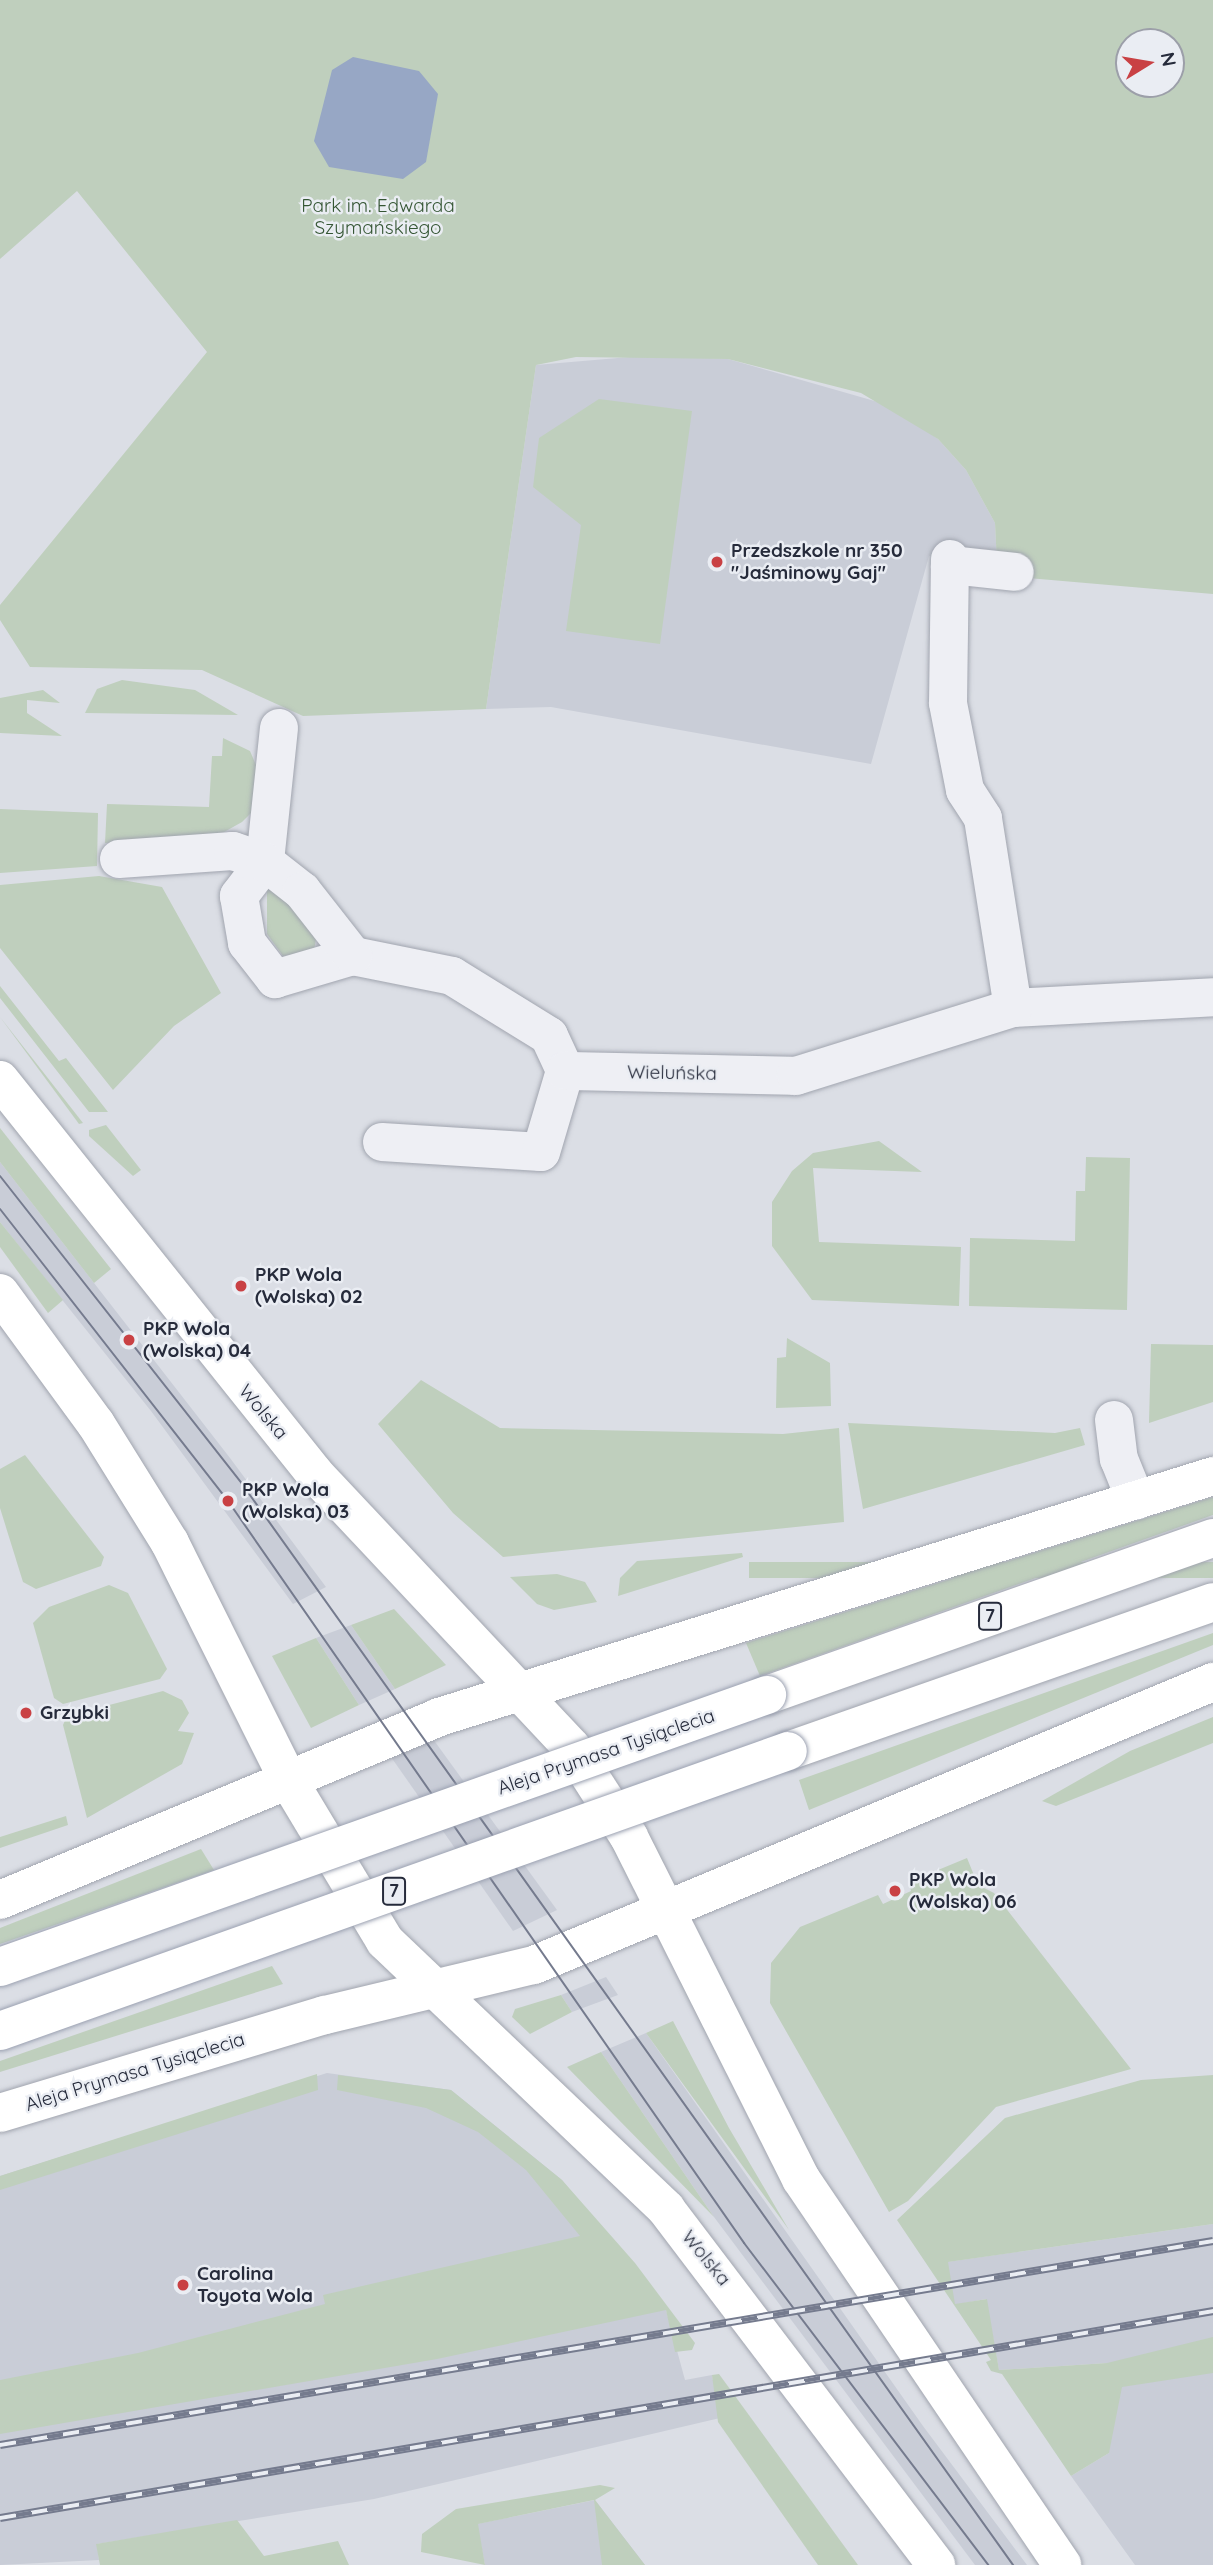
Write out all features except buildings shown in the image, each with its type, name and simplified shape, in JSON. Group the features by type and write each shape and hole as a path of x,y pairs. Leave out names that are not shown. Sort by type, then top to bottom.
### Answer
{"main road":[{"name":"Wolska","path":"0,1080 307,1464 520,1694 596,1783 664,1912"},
{"path":"0,1293 96,1424 170,1543 287,1778"},
{"path":"0,1900 287,1778 439,1717 520,1694 1213,1476"},
{"name":"Aleja Prymasa Tysiąclecia","path":"0,1967 1213,1538"},
{"name":"7","path":"0,2031 1213,1602"},
{"name":"Aleja Prymasa Tysiąclecia","path":"0,2113 313,2018 534,1965 1213,1682"},
{"name":"Wolska","path":"287,1778 385,1941 433,1990 666,2209 936,2565"},
{"path":"664,1912 801,2179 1062,2565"}],"street":[{"path":"1013,1008 983,818 965,790 948,703 950,562 1015,572"},
{"path":"279,728 265,862 239,895 247,943 275,979 353,956 452,975 494,997 549,1036 565,1071 541,1152 382,1142"},
{"path":"119,859 233,851 265,862 302,891 353,956"},
{"name":"Wieluńska","path":"565,1071 796,1076 1013,1008 1213,997"},
{"path":"1114,1420 1119,1460 1136,1501"},
{"path":"1150,1709 1213,1692"}],"shaded area":[{"name":"Przedszkole nr 350 \"Jaśminowy Gaj\"","path":"653,355 728,359 892,406 938,439 966,470 995,523 997,564 929,556 871,764 551,707 486,709 536,365"},
{"path":"0,1162 230,1458 326,1587 293,1604 151,1411 0,1222"},
{"path":"351,1625 395,1689 359,1705 316,1638"},
{"path":"433,1739 557,1910 513,1931 391,1757"},
{"path":"606,1977 618,1995 572,2012 561,1995"},
{"path":"646,2033 923,2426 1027,2565 975,2565 714,2217 601,2052"},
{"path":"327,2073 451,2090 562,2180 666,2310 685,2380 712,2375 720,2418 374,2499 97,2544 99,2560 0,2565 0,2176"},
{"path":"1213,2224 1213,2565 1135,2565 1071,2476 1109,2453 1107,2363 999,2370 986,2299 954,2305 947,2262"},
{"path":"595,2500 645,2565 485,2565 477,2524"}],"green space":[{"name":"Park im. Edwarda Szymańskiego","path":"0,0 1213,0 1213,594 1028,578 997,564 995,523 966,470 938,439 861,393 728,359 576,357 536,365 486,709 303,716 202,670 30,667 0,620 0,605 207,352 77,191 0,259"},
{"path":"599,399 692,411 660,644 566,631 581,525 533,487 539,438"},
{"path":"122,680 195,690 238,715 85,713 97,689"},
{"path":"43,690 60,703 27,700 27,713 62,736 0,733 0,698"},
{"path":"223,738 250,751 256,765 257,807 242,822 217,836 105,843 107,804 209,807 212,756 222,756"},
{"path":"0,809 98,813 97,866 0,873"},
{"path":"99,876 162,887 221,993 174,1026 113,1090 0,948 0,885"},
{"path":"267,889 294,892 317,932 314,951 283,956 267,934"},
{"path":"0,986 59,1061 66,1058 108,1112 89,1112 0,998"},
{"path":"0,1017 83,1123 79,1124"},
{"path":"106,1125 141,1170 133,1176 89,1136 89,1130"},
{"path":"0,1128 111,1269 94,1283 0,1162"},
{"path":"879,1141 922,1172 813,1168 819,1242 961,1247 959,1306 812,1300 772,1246 772,1202 792,1171 813,1153"},
{"path":"1086,1157 1130,1158 1127,1310 969,1306 970,1238 1075,1241 1076,1191 1085,1191"},
{"path":"0,1222 63,1300 48,1313 0,1247"},
{"path":"787,1338 830,1363 831,1406 776,1408 777,1358 786,1357"},
{"path":"1151,1344 1213,1345 1213,1402 1149,1423"},
{"path":"421,1380 500,1428 783,1434 839,1428 844,1522 503,1557 453,1513 378,1424"},
{"path":"848,1423 1055,1433 1080,1428 1085,1445 863,1509"},
{"path":"25,1455 104,1557 101,1566 36,1589 23,1582 0,1508 0,1469"},
{"path":"1213,1497 1213,1515 760,1676 746,1643"},
{"path":"742,1553 743,1557 618,1596 620,1578 637,1561"},
{"path":"749,1562 1213,1562 1213,1578 749,1578"},
{"path":"557,1574 585,1582 597,1602 554,1610 537,1604 510,1577"},
{"path":"109,1585 128,1593 167,1669 160,1679 63,1704 54,1698 33,1623 49,1607"},
{"path":"394,1609 446,1665 395,1689 351,1625"},
{"path":"1213,1633 1213,1645 809,1810 799,1780"},
{"path":"316,1638 359,1705 311,1728 272,1656"},
{"path":"163,1691 182,1700 189,1713 178,1731 194,1733 182,1764 87,1818 63,1725 67,1716"},
{"path":"1213,1717 1213,1743 1056,1806 1042,1801 1130,1751"},
{"path":"66,1816 68,1825 0,1848 0,1837"},
{"path":"201,1849 214,1870 0,1944 0,1928"},
{"path":"967,1858 978,1885 994,1893 1131,2069 996,2107 908,2201 889,2212 770,2003 771,1963 800,1927 878,1895 883,1904 911,1891 909,1882"},
{"path":"272,1966 283,1984 0,2072 0,2061"},
{"path":"561,1995 572,2012 530,2034 512,2017 515,2009"},
{"path":"673,2021 729,2128 789,2230 646,2033"},
{"path":"601,2052 714,2217 567,2067"},
{"path":"317,2074 318,2090 0,2190 0,2176"},
{"path":"338,2075 451,2090 562,2180 635,2263 695,2343 692,2350 675,2352 666,2310 437,2359 0,2434 0,2380 138,2353 325,2304 323,2295 580,2236 526,2170 478,2132 426,2108 337,2090"},
{"path":"1213,2075 1213,2224 948,2262 955,2304 987,2299 999,2370 1107,2363 1213,2337 1213,2373 1122,2387 1109,2453 1071,2476 1002,2374 991,2371 986,2362 991,2360 897,2220 1005,2118 1141,2080"},
{"path":"719,2374 858,2565 818,2565 718,2422 712,2375"},
{"path":"600,2485 615,2488 595,2500 645,2565 602,2565 594,2500 478,2524 485,2565 421,2552 422,2534 456,2509"},
{"path":"237,2520 264,2556 338,2541 349,2565 100,2565 96,2544"}],"water":[{"path":"353,57 419,71 438,94 426,162 403,179 329,167 314,141 332,70"}],"tram line":[{"path":"0,1176 242,1484 1013,2565"},
{"path":"0,1209 228,1501 744,2243 988,2565"}],"railway":[{"path":"0,2445 1213,2241"},
{"path":"0,2518 1213,2311"}],"place":[{"name":"Przedszkole nr 350 \"Jaśminowy Gaj\"","path":"717,562"},
{"name":"PKP Wola (Wolska) 02","path":"241,1286"},
{"name":"PKP Wola (Wolska) 04","path":"129,1340"},
{"name":"PKP Wola (Wolska) 03","path":"228,1501"},
{"name":"Grzybki","path":"26,1713"},
{"name":"PKP Wola (Wolska) 06","path":"895,1891"},
{"name":"Carolina Toyota Wola","path":"183,2285"}]}
